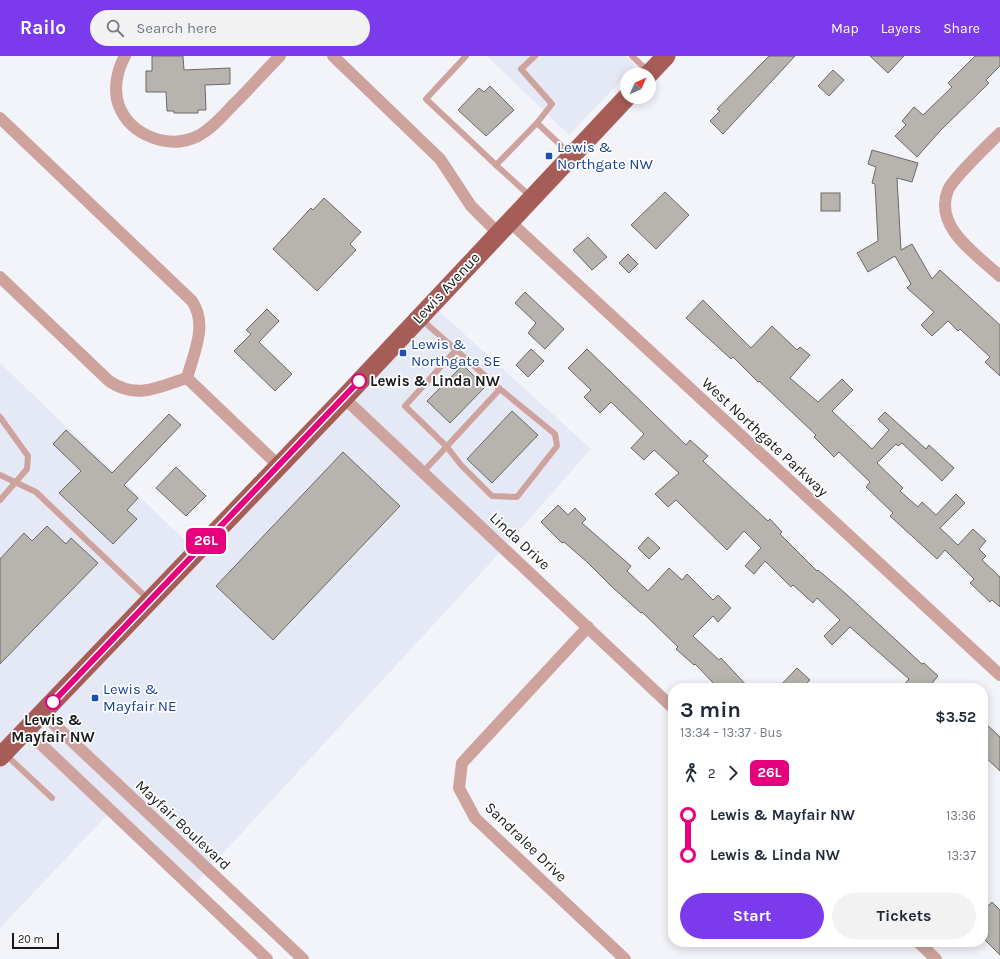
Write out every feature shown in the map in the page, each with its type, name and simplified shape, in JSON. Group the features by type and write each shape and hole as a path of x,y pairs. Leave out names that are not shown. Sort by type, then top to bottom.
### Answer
{"main road":[{"path":"655,68 666,56"},
{"name":"Lewis Avenue","path":"2,755 344,398 620,104"}],"street":[{"path":"126,56 117,81 116,94 119,106 134,127 145,135 156,140 170,141 183,141 207,131 280,56"},
{"name":"West Northgate Parkway","path":"333,56 440,159 472,206 504,227 1000,675"},
{"path":"0,118 192,301 198,310 200,332 187,378"},
{"path":"1000,133 948,190 945,208 950,224 960,240 1000,276"},
{"path":"0,276 109,381 120,388 131,392 144,391 187,378"},
{"path":"187,378 279,466"},
{"name":"Linda Drive","path":"344,398 668,703"},
{"name":"Sandralee Drive","path":"588,627 462,763 459,788 475,818 625,959"},
{"name":"Mayfair Boulevard","path":"42,713 303,959"},
{"path":"26,730 267,959"},
{"path":"923,947 936,959"}],"lane":[{"path":"466,56 426,99 531,198"},
{"path":"496,165 537,123 552,104 521,70 535,56"},
{"path":"632,56 643,68"},
{"path":"537,123 572,155"},
{"path":"419,318 456,350 500,389 555,434 557,446 517,497 492,496 461,465 447,447 405,406 456,350"},
{"path":"423,472 500,389"},
{"path":"0,417 28,456 27,469 0,500"},
{"path":"0,475 36,492 150,601"},
{"path":"2,755 52,798"}],"shaded area":[{"path":"487,56 626,56 635,66 633,68 620,68 620,82 569,135"},
{"path":"431,304 591,449 504,548 191,888 111,811 0,928 0,363 196,551"}],"building":[{"path":"152,56 183,56 184,70 230,68 230,84 205,85 206,110 198,110 198,113 174,113 174,111 167,111 166,92 146,92 146,71 152,71"},
{"path":"769,56 795,56 723,134 710,121 720,111 717,109"},
{"path":"870,56 904,56 888,73"},
{"path":"975,56 1000,56 1000,66 986,80 989,83 940,131 917,157 895,136 906,125 902,121 914,107 923,115 952,87 948,83"},
{"path":"833,70 844,80 829,96 818,86"},
{"path":"490,86 514,110 486,136 458,110 479,88 484,92"},
{"path":"872,150 918,163 912,182 897,178 901,250 912,244 932,279 940,270 1000,325 1000,376 985,362 990,357 960,329 958,331 948,321 932,336 921,325 934,312 907,288 911,284 895,256 868,272 857,253 878,241 875,184 872,183 876,167 868,164"},
{"path":"665,192 689,215 656,249 631,225"},
{"path":"821,193 840,193 840,211 821,211"},
{"path":"324,198 361,232 350,244 356,250 317,291 273,249 311,208 313,210"},
{"path":"588,237 607,257 592,270 573,250"},
{"path":"628,254 638,264 629,273 619,263"},
{"path":"525,292 564,329 545,349 528,333 536,323 515,303"},
{"path":"703,300 751,348 772,326 797,350 800,347 810,355 790,378 818,402 842,379 853,390 832,411 872,449 889,430 878,419 885,412 926,449 929,445 954,468 942,481 902,443 898,446 896,444 877,463 903,488 900,491 918,507 922,502 936,515 956,494 965,503 940,528 958,545 973,529 986,541 979,549 986,556 982,560 1000,577 1000,607 992,600 990,602 970,583 974,579 945,550 937,559 890,516 893,513 866,487 870,482 839,452 834,457 814,437 816,435 759,381 758,382 733,357 731,359 686,318"},
{"path":"267,309 279,321 259,342 292,374 275,391 234,351 251,334 246,330"},
{"path":"531,349 544,361 528,377 516,365"},
{"path":"587,349 686,445 690,440 708,456 703,461 768,521 770,519 782,532 780,534 817,571 818,570 845,593 922,664 924,663 938,676 932,683 905,683 909,679 850,627 832,645 824,636 840,620 817,598 813,603 793,585 791,587 765,561 754,574 745,566 761,548 744,531 727,550 676,500 668,507 655,494 679,473 654,450 644,460 631,448 644,434 611,402 600,413 584,397 591,390 568,368"},
{"path":"463,365 485,387 450,423 427,401"},
{"path":"512,411 538,435 492,483 467,459"},
{"path":"169,414 181,425 124,485 138,498 127,510 137,519 113,544 59,493 81,471 53,444 66,430 112,473"},
{"path":"343,452 400,506 273,640 216,586"},
{"path":"176,467 206,496 186,516 156,488"},
{"path":"558,505 568,515 575,508 586,519 582,523 631,566 627,571 648,591 669,568 682,580 687,574 713,600 718,595 731,608 718,622 713,616 693,636 719,660 721,658 744,683 713,683 695,664 694,665 676,649 678,647 642,612 641,613 564,542 562,543 541,522"},
{"path":"47,526 66,544 71,538 98,563 0,664 0,559 24,533 32,541"},
{"path":"648,537 660,548 649,559 638,548"},
{"path":"797,668 810,680 807,683 783,683"},
{"path":"988,726 1000,737 1000,771 988,760"},
{"path":"992,902 1000,910 1000,955 988,943 988,906"}],"bus line":[{"name":"26L","path":"53,702 359,381"}],"place":[{"name":"Lewis & Northgate NW","path":"549,156"},
{"name":"Lewis & Northgate SE","path":"403,353"},
{"name":"Lewis & Linda NW","path":"359,381"},
{"name":"Lewis & Mayfair NE","path":"95,698"},
{"name":"Lewis & Mayfair NW","path":"53,702"}]}
